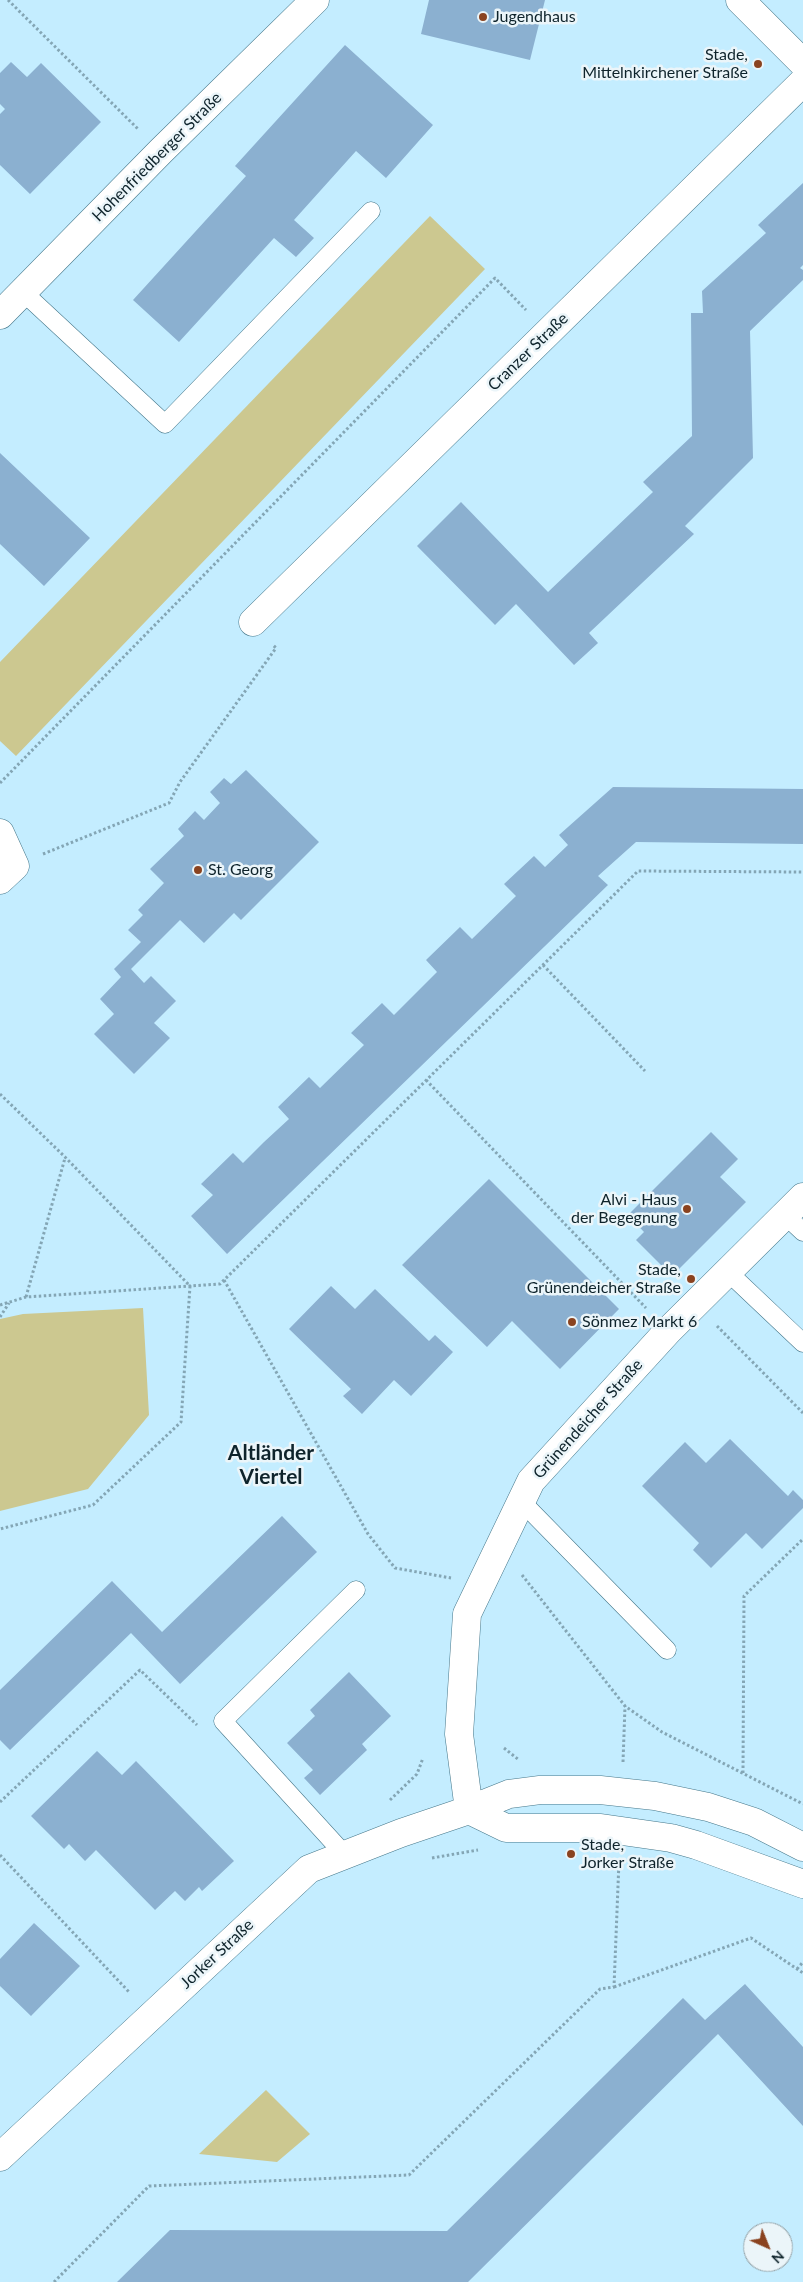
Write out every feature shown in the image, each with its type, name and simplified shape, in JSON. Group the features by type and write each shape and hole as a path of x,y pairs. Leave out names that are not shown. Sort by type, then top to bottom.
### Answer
{"street":[{"name":"Hohenfriedberger Straße","path":"0,315 160,151 315,0"},
{"path":"741,0 803,63"},
{"name":"Cranzer Straße","path":"253,622 803,82"},
{"path":"0,833 7,873"},
{"name":"Grünendeicher Straße","path":"469,1810 459,1734 467,1614 531,1482 668,1331 728,1272 797,1215"},
{"name":"Jorker Straße","path":"0,2157 309,1869 345,1855 509,1794 532,1791 621,1791 682,1801 734,1814 803,1847"},
{"path":"469,1810 506,1828 601,1828 671,1838 696,1845 803,1884"}],"lane":[{"path":"23,292 165,424 371,211"},
{"path":"728,1272 803,1344"},
{"path":"521,1501 667,1650"},
{"path":"345,1855 223,1721 356,1590"}],"path":[{"path":"8,0 160,151"},
{"path":"0,783 495,278 548,333"},
{"path":"7,873 169,803 180,782 276,648 253,622"},
{"path":"0,1305 26,1297 220,1284 638,870 803,872"},
{"path":"543,965 645,1070"},
{"path":"426,1080 668,1331"},
{"path":"0,1094 65,1157 190,1286 181,1422 93,1505 0,1529"},
{"path":"26,1297 65,1157"},
{"path":"224,1280 368,1534 395,1568 482,1583"},
{"path":"0,1317 9,1303"},
{"path":"696,1304 803,1413"},
{"path":"743,1773 744,1596 803,1540"},
{"path":"500,1547 625,1706 662,1732 803,1804"},
{"path":"0,1802 140,1670 203,1731 223,1721"},
{"path":"623,1764 625,1706"},
{"path":"390,1800 417,1774 423,1758"},
{"path":"0,1855 151,2016"},
{"path":"614,1986 619,1857"},
{"path":"54,2282 149,2186 409,2175 600,1989 614,1986 752,1938 803,1973"},
{"path":"797,1969 803,1962"}],"shaded area":[{"path":"430,216 485,269 16,756 0,741 0,662"},
{"path":"143,1308 149,1415 88,1489 0,1511 0,1319 23,1314"},
{"path":"266,2090 310,2134 277,2162 199,2154"}],"building":[{"name":"Jugendhaus","path":"429,0 545,0 530,60 421,34"},
{"path":"345,45 433,125 386,178 356,151 294,220 314,238 296,257 274,238 179,342 133,300 246,176 235,166"},
{"path":"11,62 27,77 41,63 101,122 30,194 0,165 0,114 5,109 0,104 0,73"},
{"path":"803,183 803,265 800,268 803,270 803,280 750,331 753,458 685,526 694,534 589,633 598,643 574,665 516,604 495,625 417,546 461,502 548,592 653,492 643,482 692,436 691,313 703,313 702,291 766,233 758,225"},
{"path":"0,453 90,538 44,586 0,544"},
{"path":"246,770 319,842 241,920 234,913 204,943 180,920 131,969 144,983 151,976 176,1001 154,1023 170,1038 134,1074 94,1034 114,1014 100,999 121,977 114,969 141,942 128,930 143,915 138,910 164,883 150,869 184,836 178,829 195,811 204,820 220,803 210,792 224,778 231,784"},
{"path":"613,787 803,789 803,844 636,842 598,876 608,885 227,1254 191,1216 213,1195 201,1184 233,1153 243,1163 289,1119 278,1107 309,1077 320,1088 364,1045 351,1033 382,1003 394,1015 437,972 426,960 460,927 472,939 516,896 504,884 534,856 545,867 568,845 559,835"},
{"name":"Alvi - Haus der Begegnung","path":"711,1132 738,1159 720,1177 746,1202 672,1276 636,1240 644,1232 628,1215"},
{"path":"489,1179 619,1309 560,1369 512,1321 487,1347 402,1265"},
{"path":"331,1286 355,1309 375,1289 429,1341 435,1335 453,1352 411,1396 394,1380 362,1414 343,1396 351,1389 289,1329"},
{"path":"730,1439 788,1496 793,1490 803,1500 803,1508 762,1549 746,1533 711,1568 693,1550 699,1543 642,1486 685,1442 706,1463"},
{"path":"282,1516 317,1552 180,1684 131,1633 10,1750 0,1740 0,1690 112,1581 162,1632"},
{"path":"349,1672 391,1716 362,1744 367,1750 320,1795 304,1778 313,1770 287,1743 315,1716 310,1710"},
{"path":"97,1751 122,1775 136,1761 234,1861 202,1891 199,1887 185,1901 175,1891 155,1910 96,1850 85,1861 69,1844 64,1849 31,1816"},
{"path":"34,1923 80,1966 31,2016 0,1986 0,1959"},
{"path":"745,1984 803,2047 803,2126 718,2034 468,2282 117,2282 170,2230 447,2231 683,1998 705,2020"}],"place":[{"name":"Jugendhaus","path":"483,17"},
{"name":"Stade, Mittelnkirchener Straße","path":"758,64"},
{"name":"St. Georg","path":"198,870"},
{"name":"Alvi - Haus der Begegnung","path":"687,1209"},
{"name":"Stade, Grünendeicher Straße","path":"691,1279"},
{"name":"Sönmez Markt 6","path":"572,1322"},
{"name":"Stade, Jorker Straße","path":"571,1854"}],"district":[{"name":"Altländer Viertel","path":"271,1465"}]}
